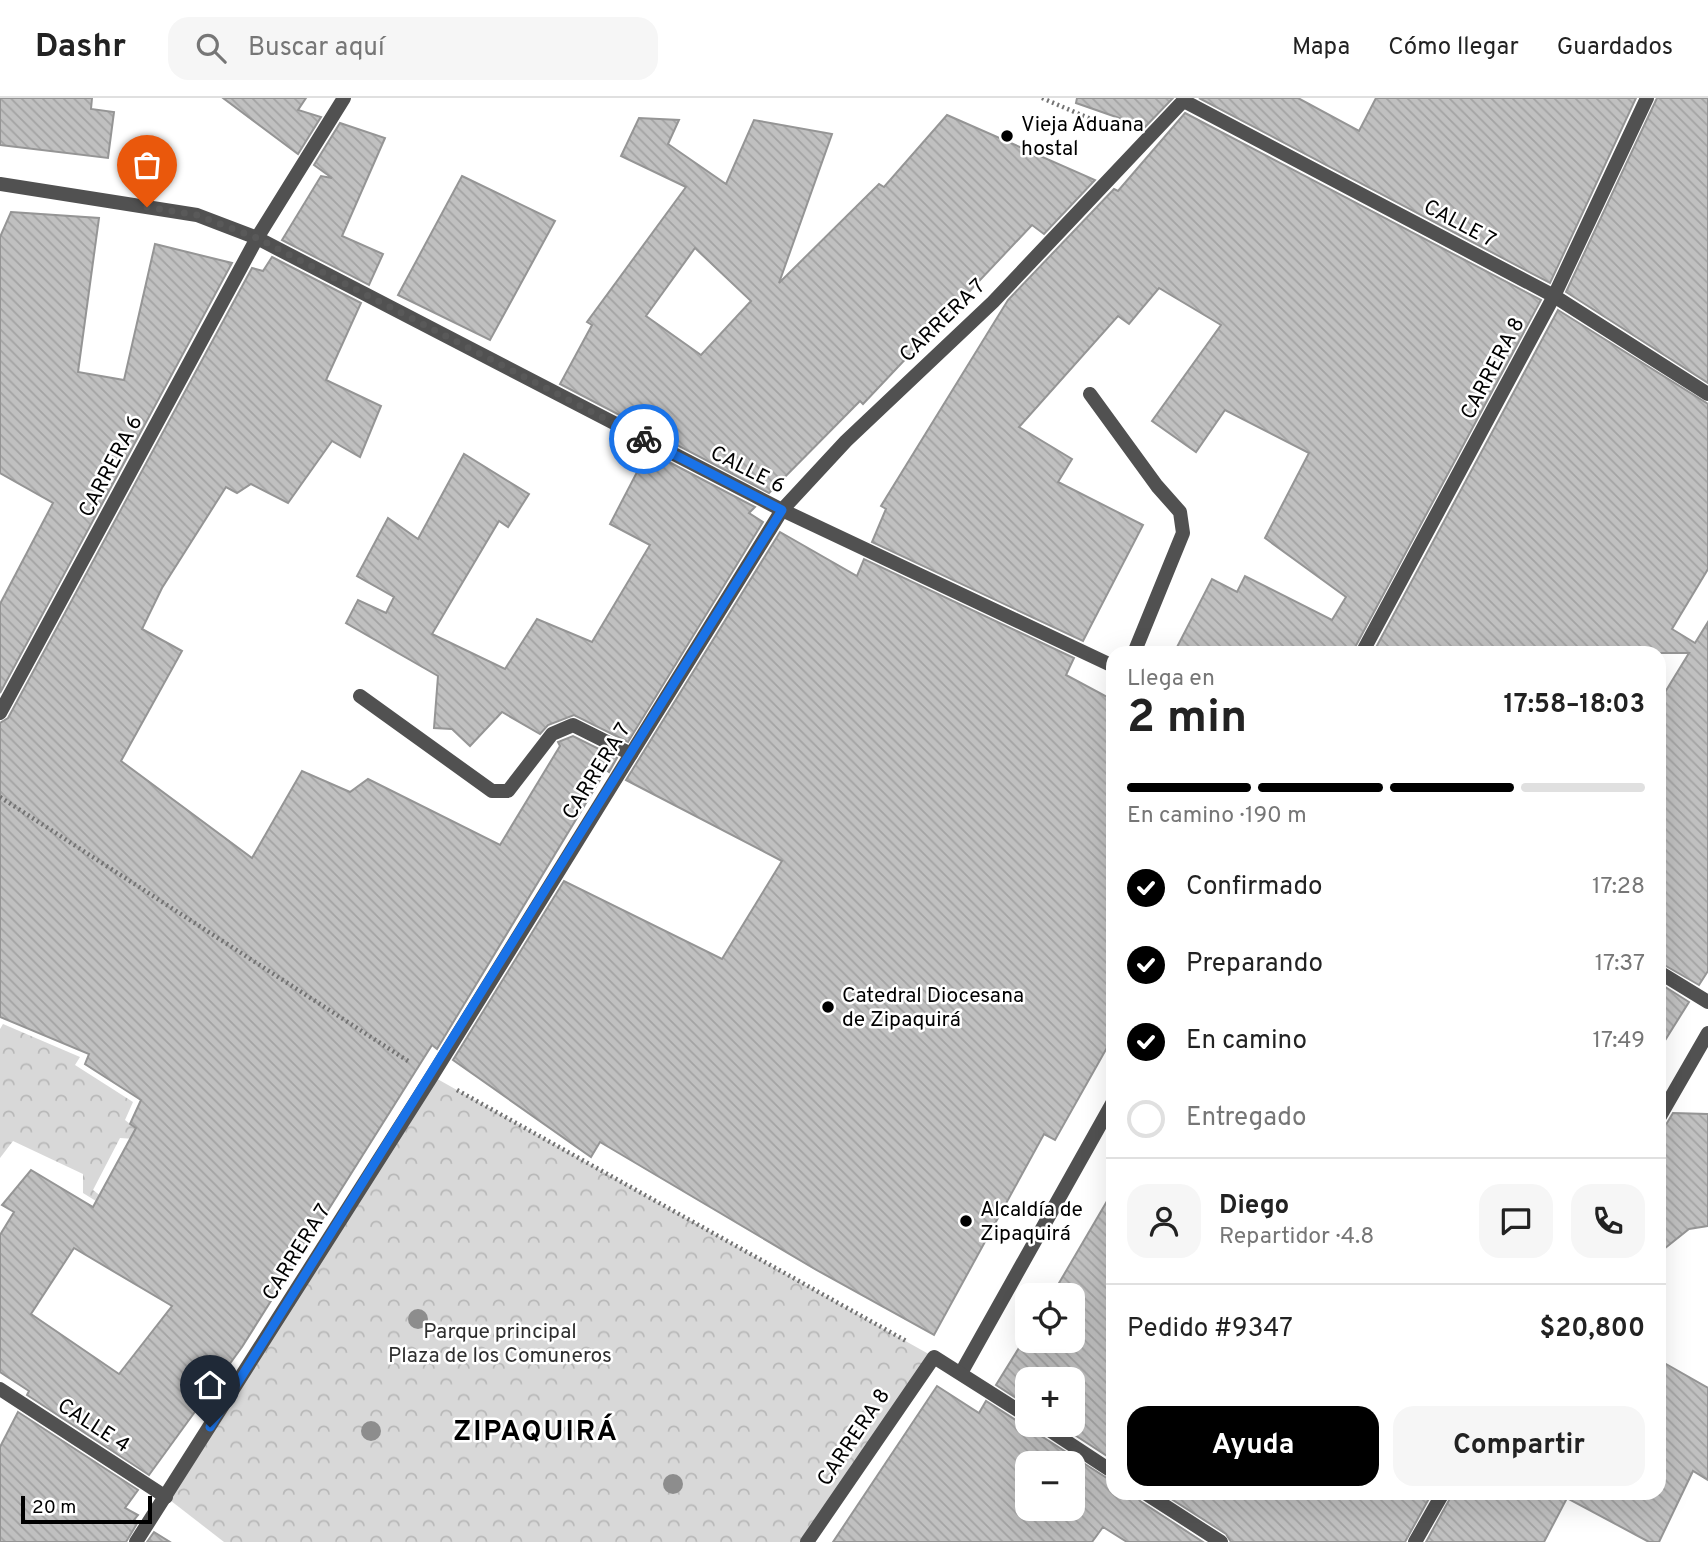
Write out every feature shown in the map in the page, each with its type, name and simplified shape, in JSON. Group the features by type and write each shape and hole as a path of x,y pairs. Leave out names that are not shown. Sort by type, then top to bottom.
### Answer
{"street":[{"path":"257,238 344,98"},
{"name":"CARRERA 8","path":"1366,646 1554,296 1647,98"},
{"name":"CARRERA 7","path":"136,1542 432,1076 782,510 846,441 993,302 1185,100"},
{"name":"CALLE 7","path":"1185,100 1554,296 1708,394"},
{"name":"CALLE 6","path":"0,184 197,215 257,238 782,510 1106,663"},
{"name":"CARRERA 6","path":"0,713 257,238"},
{"path":"1090,394 1157,486 1180,512 1184,521 1183,533 1137,646"},
{"path":"360,696 492,792 508,792 552,734 562,728 573,725 631,754"},
{"path":"1666,976 1708,1002"},
{"path":"1666,1106 1708,1033"},
{"path":"961,1373 1106,1114"},
{"path":"934,1357 1015,1408"},
{"name":"CARRERA 8","path":"807,1542 934,1357"},
{"name":"CALLE 4","path":"0,1389 166,1497"},
{"path":"1060,1437 1106,1467"},
{"path":"1157,1500 1221,1542"},
{"path":"1415,1542 1439,1500"}],"path":[{"path":"1042,98 1144,142"},
{"path":"0,797 432,1076 934,1357"}],"green space":[{"path":"3,1024 80,1057 75,1065 133,1102 125,1120 139,1131 135,1139 120,1138 93,1190 106,1200 104,1206 83,1193 83,1174 13,1141 0,1158 0,1029"},
{"name":"Parque principal Plaza de los Comuneros","path":"432,1076 934,1357 807,1542 224,1542 166,1497"}],"building":[{"path":"0,98 92,98 91,109 114,112 108,158 0,145"},
{"path":"223,98 306,98 298,110 321,117 298,154"},
{"path":"1077,98 1173,98 1145,127 1076,103"},
{"path":"1199,98 1298,98 1359,131 1376,98 1636,98 1550,283"},
{"path":"1657,98 1708,98 1708,383 1566,292"},
{"path":"1185,113 1541,300 1356,646 1178,646 1212,579 1237,592 1245,576 1332,620 1346,597 1265,538 1309,453 1225,410 1196,452 1152,421 1221,325 1159,288 1129,324 1118,316 1019,427 1072,459 1058,482 1143,525 1083,641 872,542 886,509 881,506 1008,300 1114,189 1118,191"},
{"path":"947,115 1095,180 1044,234 1032,225 863,404 860,401 769,493 560,384 592,325 587,322 686,187 621,156 639,118 679,120 668,144 726,184 754,120 832,134 779,283 879,184 884,187","holes":["695,248 751,301 701,355 646,316"]},
{"path":"340,123 385,138 342,236 383,254 369,285 282,240 321,176 332,178 314,165"},
{"path":"462,176 555,221 490,340 398,295"},
{"path":"11,212 99,218 78,372 124,380 155,244 232,263 0,693 0,604 53,503 0,473 0,237"},
{"path":"272,257 361,303 326,380 381,406 360,457 332,441 288,503 251,484 237,493 226,487 162,588 142,629 182,651 121,761 252,858 302,771 350,792 368,779 500,845 560,746 558,742 573,736 617,758 609,772 606,770 437,1049 432,1045 242,1347 149,1475 27,1395 29,1391 0,1372 0,1235 14,1212 2,1205 31,1170 93,1207 136,1128 130,1124 141,1100 85,1064 89,1054 0,1017 0,723 8,718 252,268 263,271","holes":["74,1248 172,1306 119,1374 31,1314"]},
{"path":"1558,310 1708,404 1708,569 1672,629 1695,643 1708,622 1708,971 1699,985 1666,966 1666,691 1689,653 1666,653 1666,646 1377,646"},
{"path":"648,451 755,507 749,513 763,522 628,742 574,715 548,725 540,734 502,712 470,746 452,729 434,728 438,676 346,623 358,600 386,613 394,597 357,576 388,518 418,539 464,454 529,494 508,527 499,521 432,634 505,669 537,619 592,642 650,545 610,524"},
{"path":"780,532 857,576 864,559 1074,658 1066,675 1106,696 1106,1049 1055,1140 1044,1134 934,1335 820,1272 600,1142 591,1157 453,1060 564,881 722,959 782,861 626,780"},
{"path":"1666,987 1689,1002 1666,1039"},
{"path":"1673,1113 1708,1114 1708,1226 1689,1229 1666,1247 1666,1124"},
{"path":"1106,1203 1106,1455 1078,1437 1085,1437 1085,1367 1015,1367 1015,1397 996,1385 1016,1353 1085,1353 1085,1283 1059,1283"},
{"path":"1666,1364 1708,1388 1708,1480 1693,1471 1659,1542 1649,1542 1571,1500 1666,1500"},
{"path":"937,1386 979,1413 986,1401 1015,1420 1015,1437 1043,1437 1065,1451 1015,1451 1015,1521 1085,1521 1085,1464 1106,1478 1106,1500 1139,1500 1203,1542 1127,1542 1103,1527 1092,1542 833,1542"},
{"path":"18,1412 138,1490 125,1508 138,1515 134,1520 138,1522 126,1542 0,1542 0,1447"},
{"path":"1173,1500 1428,1500 1405,1542 1231,1542 1226,1534"},
{"path":"1449,1500 1566,1500 1544,1542 1426,1542"},
{"path":"154,1532 170,1542 147,1542"}],"way so far":[{"path":"147,207 197,215 257,238 644,439"}],"place":[{"name":"Vieja Aduana hostal","path":"1007,136"},
{"name":"Catedral Diocesana de Zipaquirá","path":"828,1007"},
{"name":"Alcaldía de Zipaquirá","path":"966,1221"}],"district":[{"name":"ZIPAQUIRÁ","path":"536,1430"}],"route":[{"path":"210,1427 432,1076 782,510 644,439"}]}
